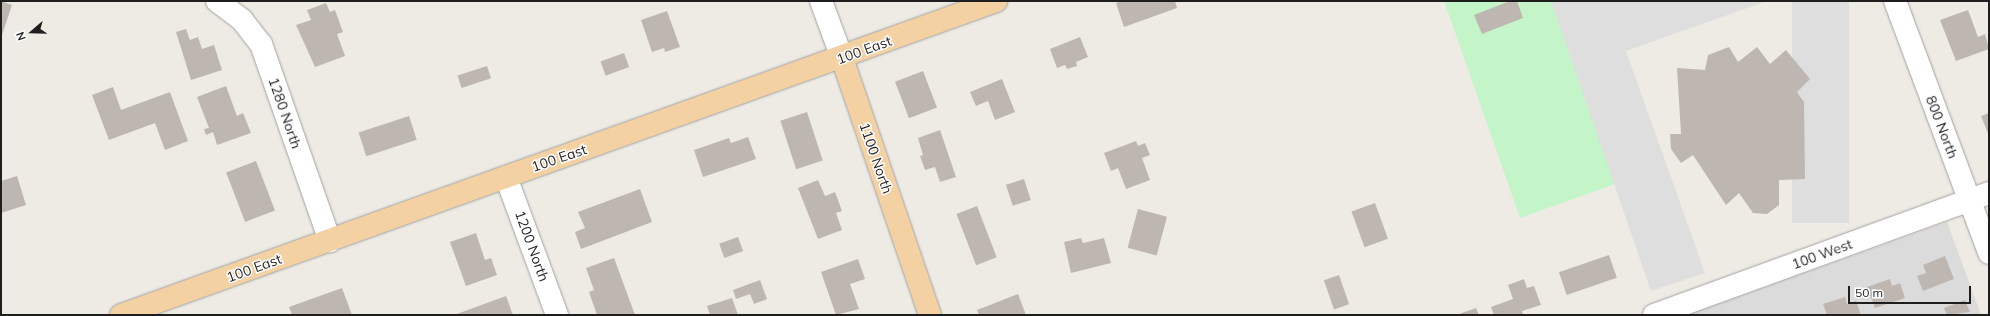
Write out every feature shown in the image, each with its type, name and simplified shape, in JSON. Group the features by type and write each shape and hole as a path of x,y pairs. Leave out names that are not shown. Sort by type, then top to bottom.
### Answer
{"main road":[{"name":"100 East","path":"121,315 842,58 996,1"},
{"name":"1100 North","path":"842,58 930,315"}],"street":[{"name":"1280 North","path":"217,1 242,20 260,44 330,241"},
{"name":"1100 North","path":"821,1 842,58"},
{"name":"800 North","path":"1894,1 1979,197 1989,253"},
{"name":"1200 North","path":"506,177 557,315"},
{"name":"100 West","path":"1654,315 1979,197"}],"shaded area":[{"path":"1551,1 1767,1 1626,51 1705,273 1651,291"},
{"path":"1792,1 1849,1 1849,223 1792,223"},
{"path":"1947,222 1981,315 1687,315"}],"green space":[{"path":"1444,1 1551,1 1615,184 1520,218"}],"building":[{"path":"1,1 12,5 1,38"},
{"path":"1122,1 1175,1 1177,8 1124,27 1116,3"},
{"path":"1510,1 1517,1 1523,18 1482,34 1474,15"},
{"path":"326,3 330,12 335,10 343,32 337,34 345,56 315,67 296,25 311,20 307,10"},
{"path":"1968,10 1978,37 1985,34 1989,49 1956,61 1940,20"},
{"path":"667,11 680,47 665,52 664,48 652,52 641,20"},
{"path":"186,29 190,40 198,37 202,49 214,45 222,70 191,80 176,32"},
{"path":"1080,37 1088,57 1076,62 1077,66 1067,69 1065,65 1057,68 1050,49"},
{"path":"1729,47 1738,62 1757,47 1770,64 1786,50 1810,79 1797,92 1804,102 1805,179 1779,180 1779,205 1767,214 1753,213 1739,193 1726,205 1693,155 1681,163 1671,149 1670,134 1681,134 1677,68 1705,70 1708,55"},
{"path":"624,53 629,67 606,76 601,62"},
{"path":"487,66 491,78 462,88 458,76"},
{"path":"923,71 937,107 909,118 895,82"},
{"path":"1002,79 1015,112 995,120 988,101 976,106 970,92"},
{"path":"226,86 237,116 243,113 251,133 217,145 213,132 206,135 204,129 209,128 197,97"},
{"path":"113,87 121,110 170,92 188,141 165,150 155,123 109,140 92,95"},
{"path":"807,112 823,161 796,169 780,121"},
{"path":"1989,113 1989,136 1981,116"},
{"path":"409,116 417,140 366,156 359,132"},
{"path":"940,130 956,177 940,182 935,167 925,170 920,156 923,155 918,138"},
{"path":"748,137 756,159 703,177 694,150 729,138 731,143"},
{"path":"1136,141 1138,146 1145,143 1150,155 1142,158 1150,180 1126,189 1118,168 1111,171 1104,153"},
{"path":"256,161 275,210 245,222 226,172"},
{"path":"17,176 26,205 1,213 1,181"},
{"path":"1024,179 1031,200 1013,206 1006,185"},
{"path":"818,180 825,196 835,192 842,211 836,213 842,230 818,239 798,188"},
{"path":"640,189 652,222 581,249 575,232 585,228 578,212"},
{"path":"1375,203 1388,239 1365,247 1352,212"},
{"path":"977,206 997,257 976,265 956,214"},
{"path":"1138,209 1167,217 1157,255 1128,248"},
{"path":"476,233 485,260 491,258 497,275 466,286 450,242"},
{"path":"738,237 743,251 724,258 719,244"},
{"path":"1081,238 1083,243 1104,238 1111,263 1071,273 1064,242"},
{"path":"1609,255 1617,278 1567,295 1559,272"},
{"path":"1945,256 1954,279 1923,291 1917,276 1926,273 1923,265"},
{"path":"614,258 635,315 597,315 589,292 594,290 586,268"},
{"path":"858,259 865,279 850,284 859,309 836,315 821,272"},
{"path":"1339,275 1349,304 1334,310 1324,280"},
{"path":"1524,279 1527,288 1534,286 1541,305 1522,311 1523,315 1494,315 1491,307 1513,299 1508,285"},
{"path":"1890,279 1892,286 1900,283 1905,298 1875,308 1867,287"},
{"path":"760,280 767,299 754,304 750,294 736,299 733,290"},
{"path":"342,288 352,315 292,315 289,307"},
{"path":"1018,294 1026,315 979,315 977,310"},
{"path":"506,296 513,315 454,315"},
{"path":"1845,297 1847,304 1856,301 1861,315 1827,315 1823,304"},
{"path":"732,298 738,315 710,315 707,306"},
{"path":"1965,300 1970,312 1947,315 1944,308"},
{"path":"1476,308 1479,315 1456,315"}]}
